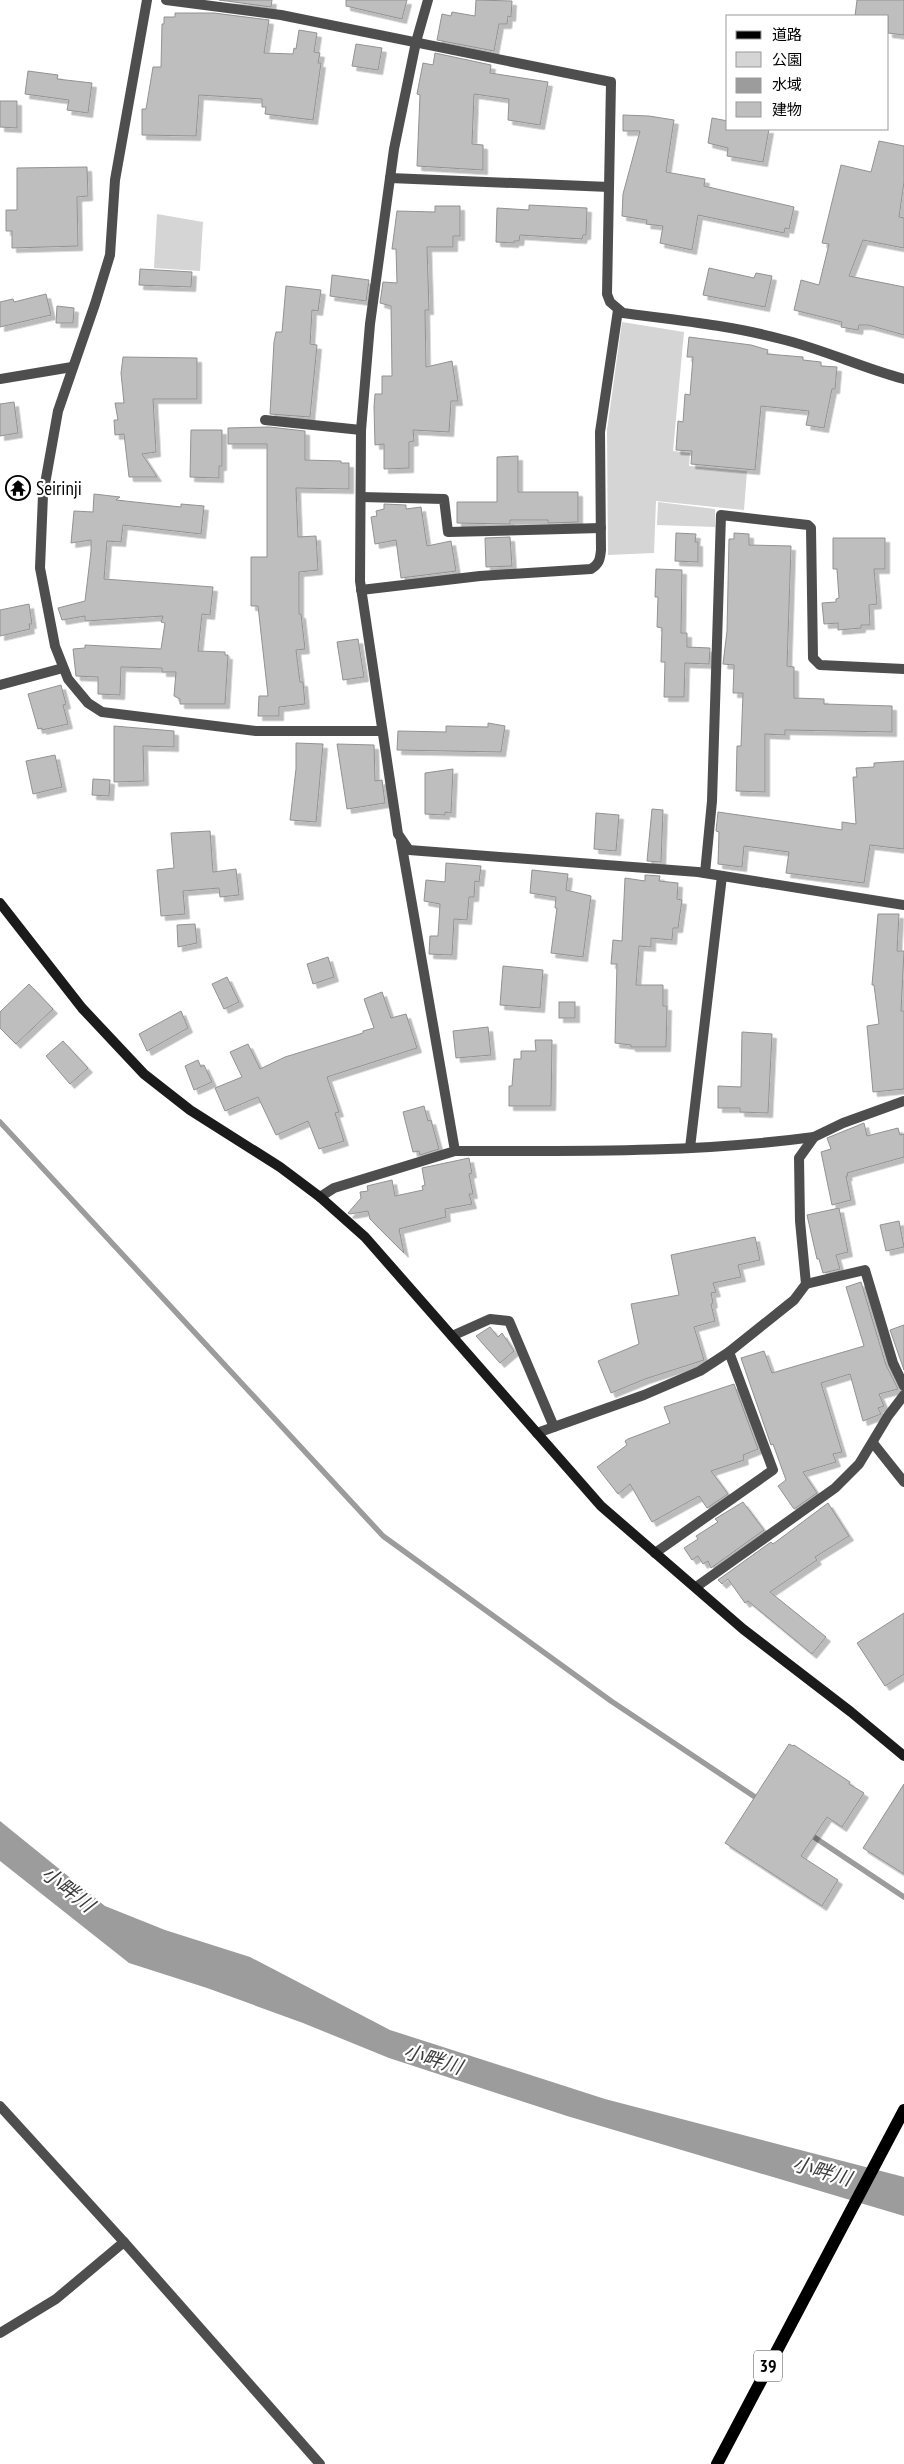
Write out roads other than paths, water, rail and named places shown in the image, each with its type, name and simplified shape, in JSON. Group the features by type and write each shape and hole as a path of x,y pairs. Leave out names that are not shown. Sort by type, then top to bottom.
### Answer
{"main road":[{"name":"39","path":"717,2464 904,2110"}],"street":[{"path":"147,0 115,180 110,255 58,411 43,495 40,568 53,637 63,668 79,694 102,712 256,732 382,732"},
{"path":"166,0 281,15 611,82 607,294 610,302 622,313 736,329 780,338 831,353 882,373 904,379"},
{"path":"428,0 416,42 395,143 370,324 361,430 361,590 398,834 401,840 409,850 705,873 904,905"},
{"path":"390,178 609,186"},
{"path":"361,590 480,576 591,569 600,561 600,432 618,310"},
{"path":"0,379 72,367"},
{"path":"265,420 361,430"},
{"path":"360,498 444,499 448,532 601,528"},
{"path":"705,873 712,801 721,515 808,525 810,528 813,658 820,665 904,669"},
{"path":"0,685 63,668"},
{"path":"401,840 455,1151"},
{"path":"690,1148 722,876"},
{"path":"0,904 82,1008 144,1074 190,1110 280,1167 320,1197 365,1237 601,1506 743,1629 851,1712 904,1756"},
{"path":"320,1197 334,1188 455,1151 750,1146 814,1137 843,1123 904,1101"},
{"path":"806,1284 800,1221 799,1158 814,1137"},
{"path":"537,1433 644,1395 700,1371 729,1352 794,1300 806,1284 866,1270 893,1363 904,1386"},
{"path":"452,1336 490,1319 510,1321 554,1427"},
{"path":"655,1553 773,1470 729,1352"},
{"path":"696,1587 835,1488 859,1464 888,1416 904,1395"},
{"path":"873,1443 904,1482"},
{"path":"0,2106 124,2242 320,2464"},
{"path":"0,2333 56,2299 124,2242"}],"water":[{"name":"小畔川","path":"0,1821 105,1906 165,1930 250,1957 390,2030 605,2099 904,2177 904,2216 567,2116 389,2058 303,2023 207,1988 129,1963 0,1861"}],"waterway":[{"path":"0,1122 383,1536 611,1701 761,1801"},
{"path":"808,1833 904,1897"}],"place":[{"name":"Seirinji","path":"18,488"}]}
